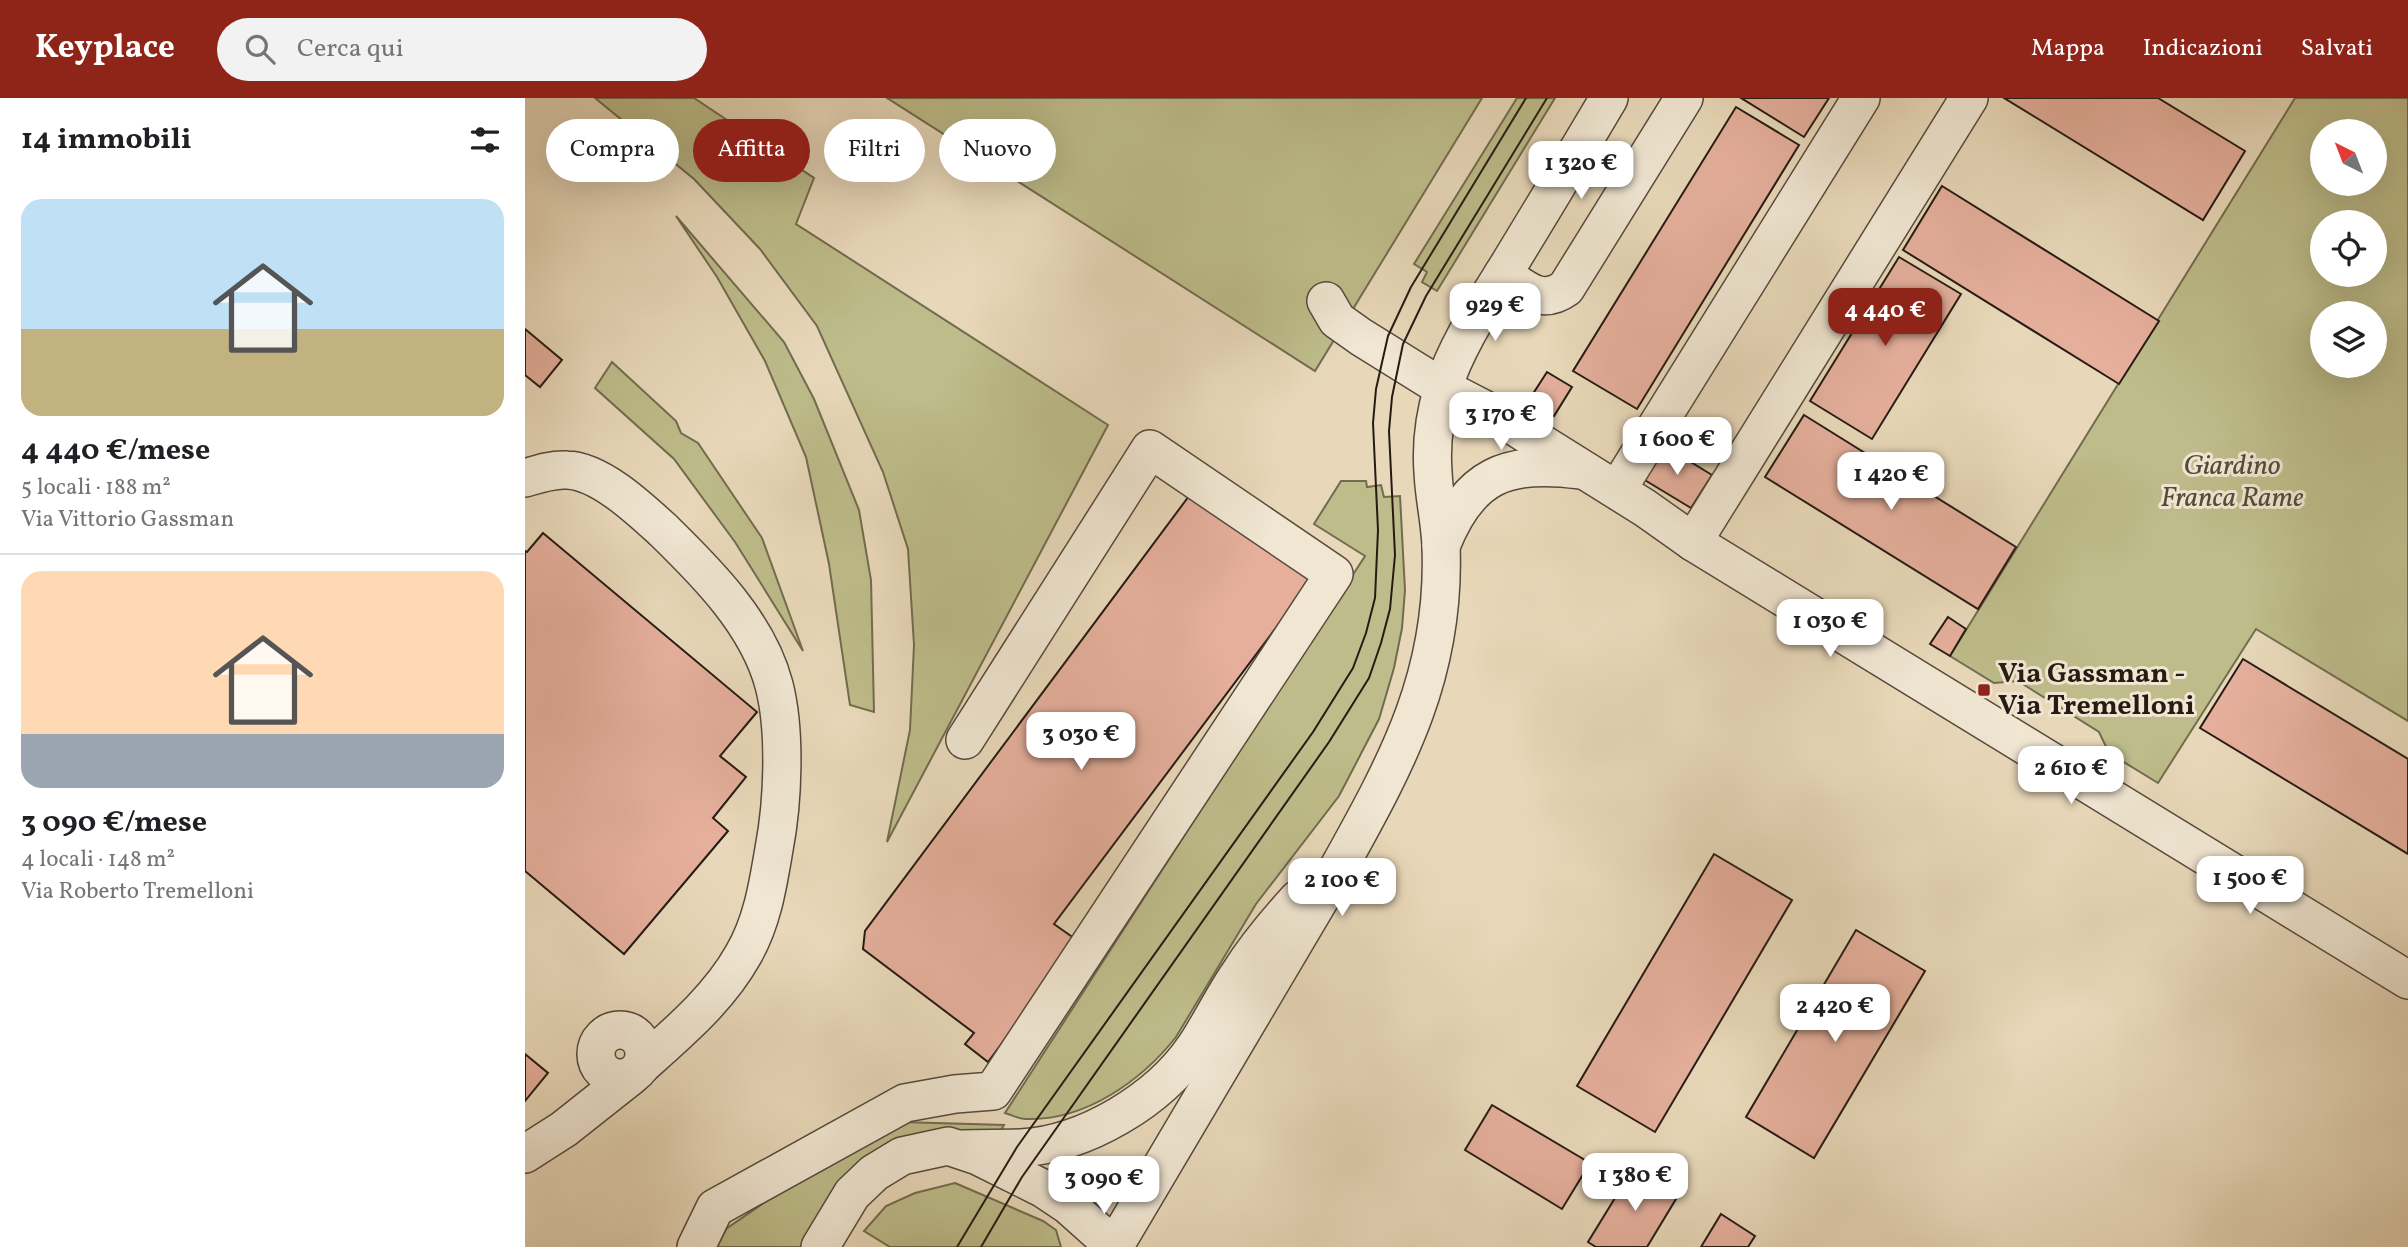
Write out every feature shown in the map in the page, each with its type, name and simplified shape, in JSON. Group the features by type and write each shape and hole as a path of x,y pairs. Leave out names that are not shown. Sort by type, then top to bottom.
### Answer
{"street":[{"path":"963,1149 1044,1189 1068,1205 1114,1247 1357,835 1392,769 1423,692 1437,621 1441,546 1433,458 1435,428 1443,388 1472,325 1609,98"},
{"path":"1503,274 1529,292 1544,297 1550,297 1566,288 1684,98"},
{"path":"1617,490 1861,98"},
{"path":"1693,542 1969,98"},
{"path":"1326,301 1336,320 1443,388 1490,411 1617,490 1693,542 2408,980"},
{"path":"696,1247 715,1208 905,1103 955,1094 993,1091 1334,574 1150,449 965,740"},
{"path":"1441,546 1450,524 1464,502 1477,488 1493,477 1513,470 1541,467 1585,471"},
{"path":"525,478 564,469 586,473 622,496 688,555 737,614 766,663 779,708 781,773 780,811 765,900 744,955 717,991 637,1070 564,1129 525,1152"},
{"path":"820,1247 852,1194 874,1173 902,1156 948,1146 963,1149 1021,1148 1076,1135 1119,1116 1159,1088 1196,1046 1239,973 1290,908 1357,835"},
{"path":"525,1152 561,1108 596,1047 597,1063 601,1070 615,1078 637,1070"},
{"path":"1068,1205 1085,1247"}],"green space":[{"path":"595,98 694,98 726,119 693,119 693,178 679,167 679,119 621,119"},
{"path":"887,98 1482,98 1315,371 1019,182 1056,182 1056,119 939,119 939,131 925,122 925,119 920,119"},
{"path":"1517,98 1555,98 1437,291 1422,282 1427,272 1414,264"},
{"name":"Giardino Franca Rame","path":"2295,98 2408,98 2408,721 2256,629 2158,783 2109,753 2099,732 2018,681 1994,683 1950,656"},
{"path":"810,175 814,178 796,224 1108,425 887,842 910,730 914,645 908,549 883,472 817,326 760,249 697,182 810,182"},
{"path":"676,216 784,342 814,399 859,510 871,580 874,712 850,705 829,564 806,457 765,361 717,277"},
{"path":"612,362 676,421 681,433 698,443 762,538 803,651 735,542 674,459 595,388"},
{"path":"1341,481 1366,481 1367,487 1381,485 1384,497 1400,496 1405,590 1402,628 1394,668 1379,719 1339,796 1256,904 1176,1037 1146,1069 1110,1095 1069,1113 1026,1119 1005,1113 1365,556 1314,524"},
{"path":"901,1122 1004,1125 994,1142 954,1151 889,1182 864,1208 836,1247 717,1247 726,1229 862,1135"},
{"path":"955,1183 1043,1221 1056,1230 1061,1247 890,1247 864,1231 886,1206 915,1193"}],"building":[{"path":"1741,98 1829,98 1804,137"},
{"path":"2004,98 2158,98 2245,151 2203,220"},
{"path":"1736,107 1799,145 1637,409 1573,371"},
{"path":"1942,186 2159,321 2119,384 1903,250"},
{"path":"1899,257 1961,294 1872,439 1810,401"},
{"path":"525,329 562,360 540,387 525,375"},
{"path":"1547,372 1572,387 1554,416 1529,400"},
{"path":"1804,415 2016,547 1978,609 1765,477"},
{"path":"1663,445 1712,475 1691,508 1643,479"},
{"path":"1189,496 1310,567 1308,585 1054,924 1078,941 988,1062 965,1044 974,1033 863,949 865,931"},
{"path":"543,533 757,712 720,756 746,777 713,818 728,831 624,954 525,871 525,551 527,552"},
{"path":"1948,617 1966,629 1950,656 1930,644"},
{"path":"2243,659 2408,759 2408,854 2200,728"},
{"path":"1714,854 1792,900 1655,1132 1577,1086"},
{"path":"1856,930 1925,971 1814,1158 1746,1117"},
{"path":"525,1054 548,1073 525,1101"},
{"path":"1492,1105 1590,1163 1562,1209 1465,1150"},
{"path":"1634,1167 1679,1194 1647,1247 1596,1247 1588,1242"},
{"path":"1721,1214 1755,1236 1748,1247 1701,1247"}],"tram line":[{"path":"957,1247 1017,1147 1313,732 1353,668 1375,598 1378,530 1373,423 1376,389 1388,336 1411,287 1526,98"},
{"path":"981,1247 1022,1177 1329,742 1369,678 1390,609 1395,555 1389,431 1392,397 1403,344 1426,296 1547,98"}],"place":[{"name":"Via Gassman - Via Tremelloni","path":"1984,690"}]}
